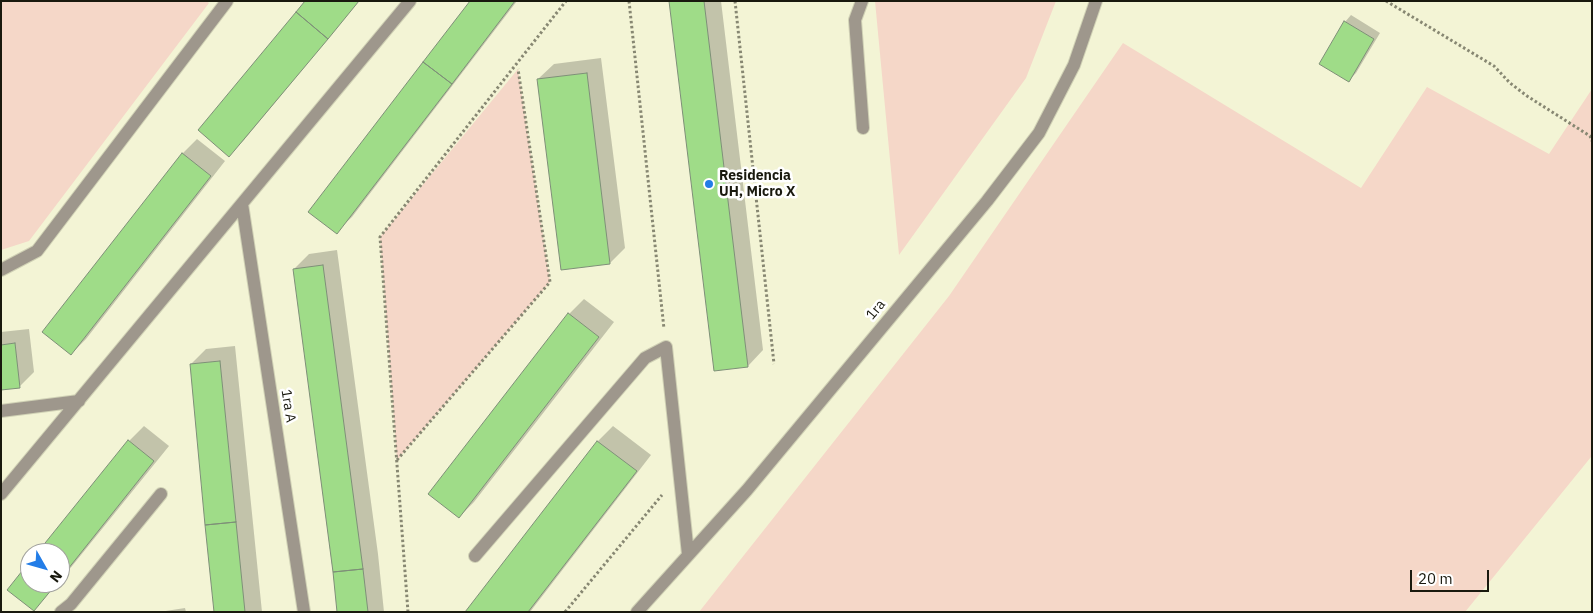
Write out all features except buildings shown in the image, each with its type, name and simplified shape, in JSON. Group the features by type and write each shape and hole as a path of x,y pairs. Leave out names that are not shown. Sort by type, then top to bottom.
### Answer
{"street":[{"path":"1,270 37,251 227,1"},
{"path":"1,494 410,1"},
{"path":"862,1 855,20 863,128"},
{"name":"1ra","path":"637,612 753,482 980,208 1039,133 1074,65 1096,1"},
{"name":"1ra A","path":"242,204 304,612"},
{"path":"475,556 645,358 666,347 688,554"},
{"path":"1,412 79,401"},
{"path":"61,612 71,604 161,494"}],"path":[{"path":"408,612 380,236 566,1"},
{"path":"629,1 666,347"},
{"path":"735,1 774,364"},
{"path":"1386,1 1494,66 1510,83 1591,136 1592,141"},
{"path":"397,460 550,282 518,69"},
{"path":"565,612 680,474"}],"shaded area":[{"path":"1,1 206,1 209,3 29,241 1,250"},
{"path":"875,1 1056,1 1026,78 899,255"},
{"path":"1123,43 1361,188 1427,87 1549,154 1592,89 1591,457 1465,612 699,612 949,296"},
{"path":"518,69 550,282 397,460 380,237"}],"place":[{"name":"Residencia UH, Micro X","path":"709,184"}]}
